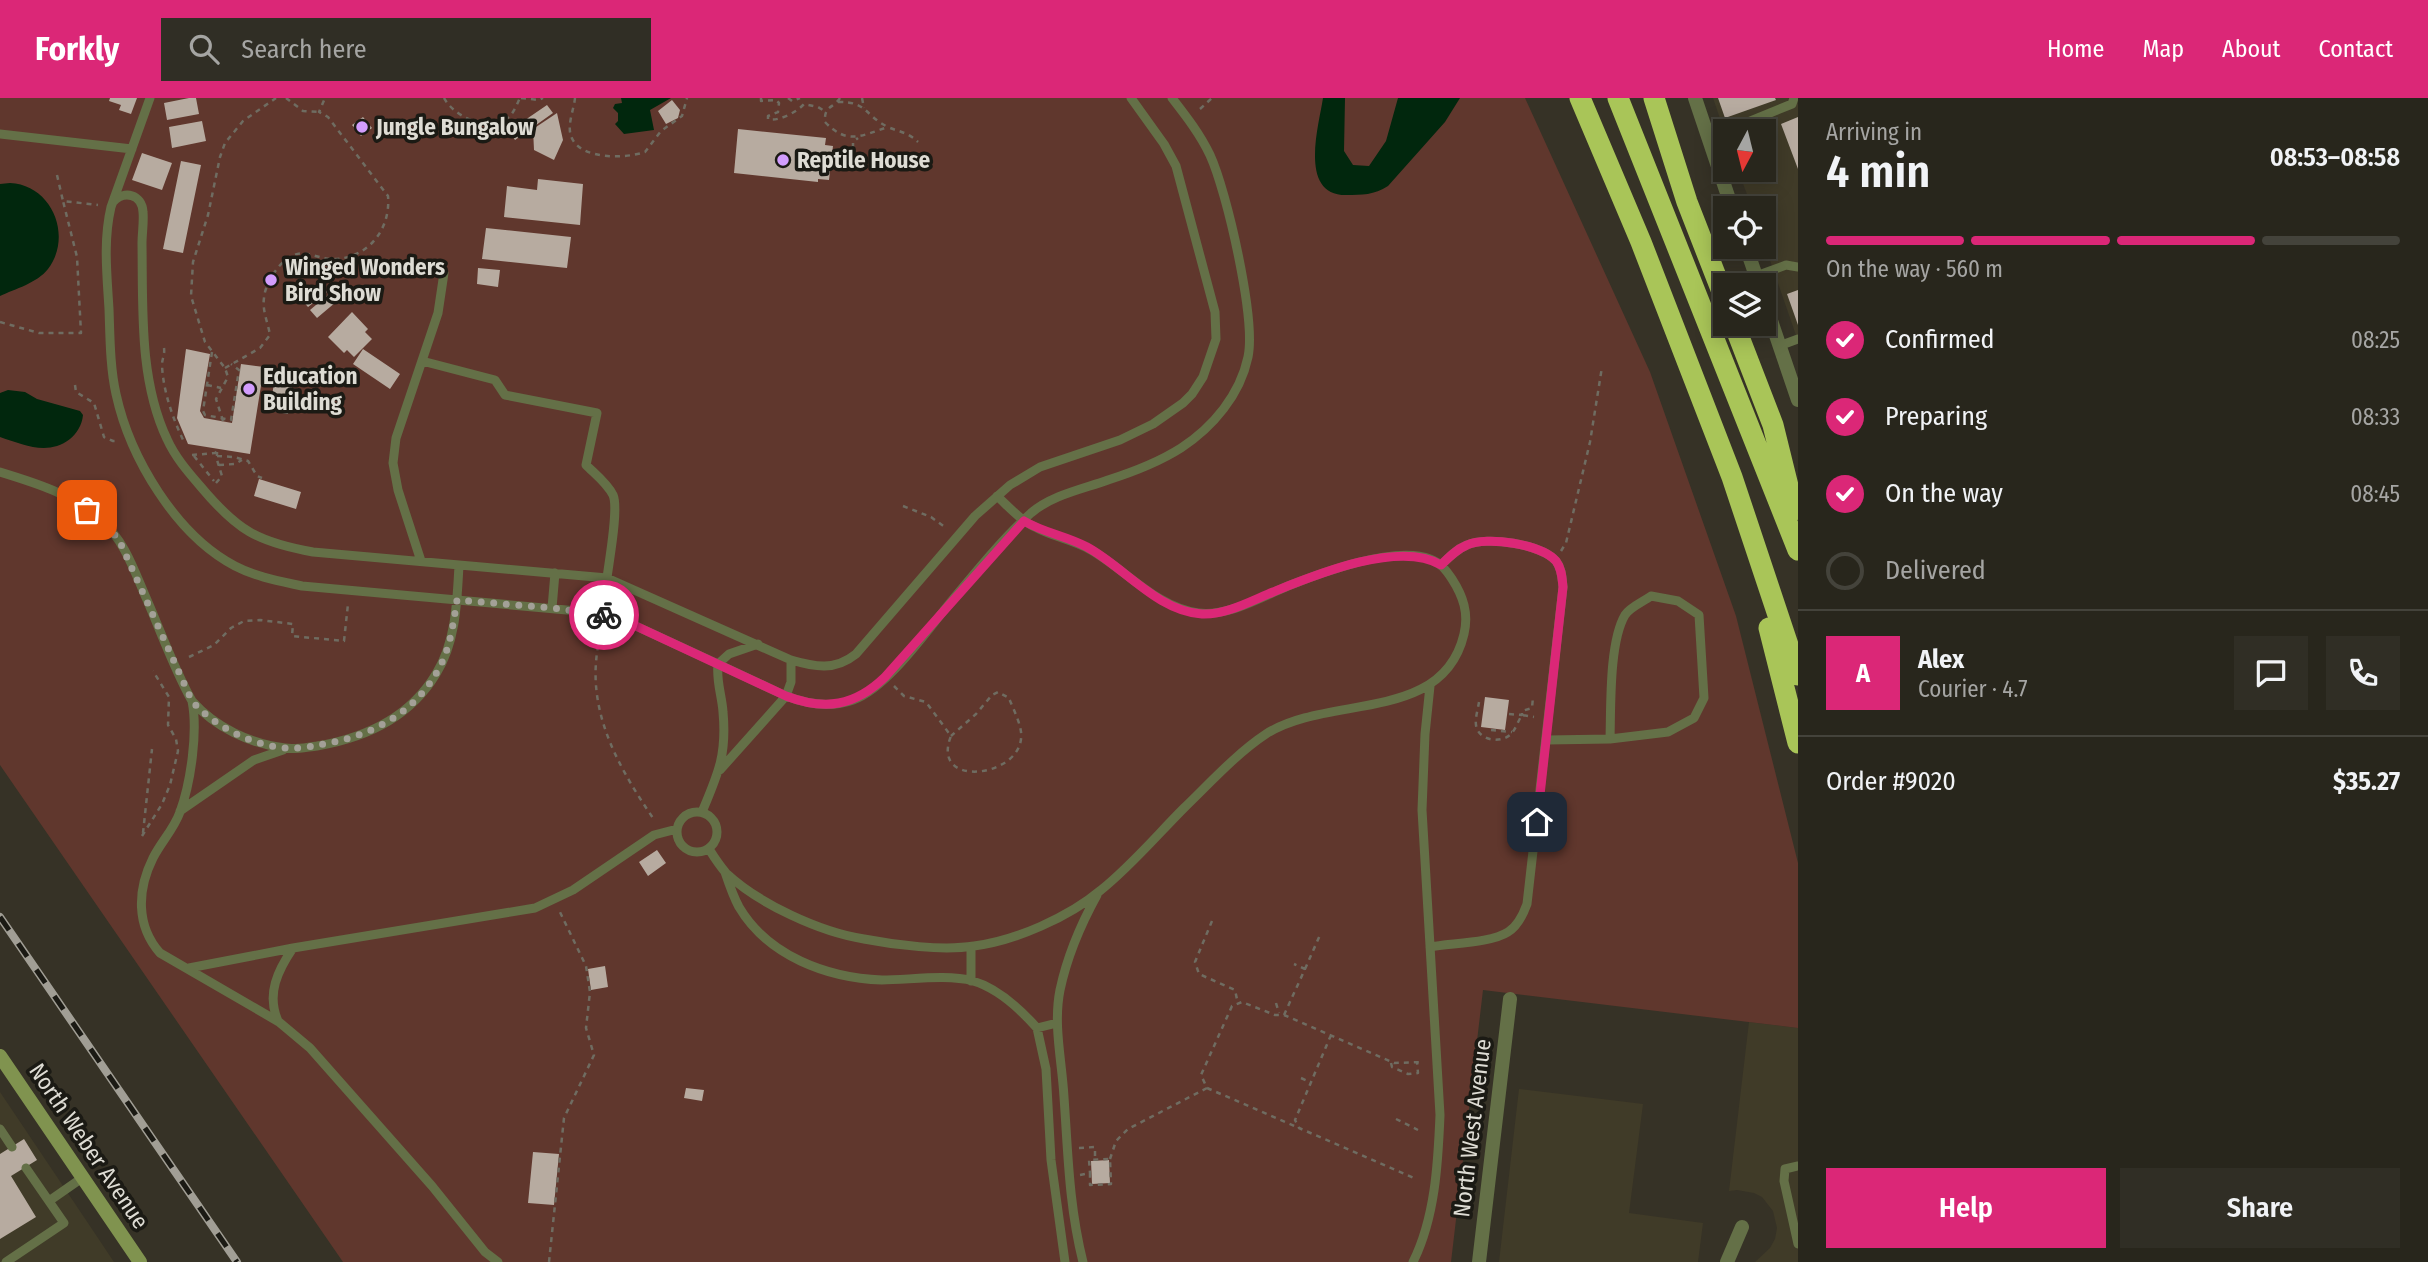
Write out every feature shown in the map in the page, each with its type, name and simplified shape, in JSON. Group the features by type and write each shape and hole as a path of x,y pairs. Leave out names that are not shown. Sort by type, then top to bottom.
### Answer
{"highway":[{"path":"1580,98 1641,242 1731,477 1798,675"},
{"path":"1618,98 1798,550"},
{"path":"1654,98 1687,202 1715,273"},
{"path":"1739,336 1773,425 1798,526"},
{"path":"1731,477 1798,743"}],"street":[{"path":"1695,98 1728,196"},
{"path":"1776,336 1798,400"},
{"name":"North West Avenue","path":"1479,1262 1510,999"},
{"name":"North Weber Avenue","path":"3,1066 140,1262"},
{"path":"1727,1262 1742,1227"}],"lane":[{"path":"150,98 107,225 106,249 115,392 129,438 149,478 195,536 220,557 252,574 302,586 607,615 786,696 809,703 845,702 865,694 885,677 1033,512 1056,498 1146,466 1180,448 1223,411 1231,399 1248,356 1246,298 1225,203 1210,156 1188,118 1172,98"},
{"path":"113,202 122,196 132,195 143,208 147,366 166,438 181,463 218,507 243,530 274,544 313,551 607,578 791,660 822,667 848,660 956,537 997,496 1040,467 1120,440 1153,424 1192,394 1212,355 1216,339 1215,313 1176,166 1164,144 1131,98"},
{"path":"1755,119 1792,104 1794,98"},
{"path":"0,134 132,149"},
{"path":"1709,138 1713,136"},
{"path":"1772,273 1786,265 1798,267"},
{"path":"421,561 398,490 393,463 396,438 438,313 444,273"},
{"path":"1779,346 1798,339"},
{"path":"422,361 495,380 505,395 597,413 586,466 607,486 614,497 615,510 607,578"},
{"path":"0,472 73,499 102,520 119,540 192,701 205,716 221,726 250,739 286,749"},
{"path":"725,872 789,913 843,935 906,944 971,947 1003,940 1035,928 1099,892 1211,781 1264,736 1300,718 1406,696 1430,687 1451,663 1461,645 1466,623 1465,605 1457,587 1441,565 1421,556 1387,558 1333,571 1221,612 1202,614 1183,610 1164,601 1087,547 1024,521 997,496"},
{"path":"1430,947 1499,936 1510,931 1521,919 1527,904 1563,587 1562,573 1553,559 1520,545 1489,540 1466,545 1441,565"},
{"path":"180,811 254,760 286,749 345,740 383,724 411,705 431,681 444,657 453,630 459,565"},
{"path":"552,608 555,573"},
{"path":"1547,740 1610,739 1668,732 1694,718 1704,698 1699,615 1678,601 1651,596 1626,612 1618,630 1610,739"},
{"path":"702,812 720,770 724,729 721,694 716,676 718,664 729,654 759,644"},
{"path":"720,770 786,696 792,682 791,660"},
{"path":"1413,1262 1428,1221 1439,1149 1437,1062 1422,810 1430,687"},
{"path":"192,701 195,731 180,811 152,860 141,900 141,918 145,930 160,953 278,1022 318,1057 424,1176 485,1252 498,1262"},
{"path":"702,812 714,820 718,832 714,845 696,853 684,848 677,836 677,829 679,823 689,814 702,812"},
{"path":"189,968 516,911 553,901 642,842 677,829"},
{"path":"709,849 725,872 739,907 751,923 785,953 804,964 827,972 866,978 971,981 1000,996 1037,1028 1046,1069 1051,1160 1065,1262"},
{"path":"1083,1262 1076,1236 1068,1177 1057,1023 1060,989 1074,944 1099,892"},
{"path":"971,947 971,981"},
{"path":"278,1022 273,1002 276,977 293,948"},
{"path":"1037,1028 1057,1023"},
{"path":"0,1129 12,1147"},
{"path":"1798,1166 1785,1169 1784,1181 1798,1244"},
{"path":"6,1262 64,1223 26,1168"},
{"path":"49,1200 82,1178"}],"path":[{"path":"224,420 216,399 228,377 225,368 205,342 191,296 193,262 208,215 225,143 243,121 276,98"},
{"path":"225,368 260,348 270,335 264,298 269,282 284,261 303,253 319,258 344,258 370,245 380,236 386,223 388,196 328,117 320,111 303,111 286,98"},
{"path":"320,111 325,98"},
{"path":"444,98 464,117 489,123 502,121 511,115 520,98 543,98"},
{"path":"575,98 569,130 572,140 587,152 620,156 645,152 661,131 682,116 687,98"},
{"path":"761,98 761,101 776,100 779,103 778,112 768,116 768,119 775,121 804,104 826,112"},
{"path":"788,98 792,101 800,98"},
{"path":"862,98 864,108"},
{"path":"1200,109 1212,98"},
{"path":"858,138 839,135 825,122 830,105 839,100 857,103 888,127 909,133 918,142"},
{"path":"853,158 853,142 888,127"},
{"path":"0,322 39,333 81,333 77,257 57,175"},
{"path":"63,201 102,205"},
{"path":"164,348 162,361 167,393 185,444"},
{"path":"212,352 203,411 205,415 231,420 239,370 231,364"},
{"path":"1553,559 1566,543 1590,442 1602,367"},
{"path":"207,384 222,388"},
{"path":"225,384 236,386"},
{"path":"75,385 76,392 94,403 104,437 113,441 129,438"},
{"path":"218,452 222,476 216,482 192,454 218,452 243,459 252,465 257,475 262,478"},
{"path":"219,465 235,464 243,459"},
{"path":"903,506 931,517 956,537"},
{"path":"189,657 214,645 237,624 252,620 293,624 292,636 344,641 349,590"},
{"path":"607,615 595,670 596,697 602,723 620,764 663,832"},
{"path":"152,750 142,836 162,804 170,785 178,751 176,739 167,720 171,705 169,698 153,671"},
{"path":"885,677 904,696 926,702 951,736 948,752 954,764 964,771 980,772 995,767 1018,749 1022,736 1009,698 998,692 951,736"},
{"path":"1479,702 1475,724 1480,733 1497,740 1513,732 1522,711 1532,708 1533,697"},
{"path":"1509,714 1549,719"},
{"path":"1491,730 1513,732"},
{"path":"549,1262 564,1118 594,1055 586,1028 590,992 586,966 553,901"},
{"path":"1212,921 1195,962 1199,974 1235,990 1238,1004"},
{"path":"1284,1015 1321,935"},
{"path":"1294,964 1305,969"},
{"path":"1414,1178 1207,1088 1201,1075 1232,1006 1242,1002 1275,1016 1284,1015 1394,1063 1437,1062"},
{"path":"1276,1003 1279,1015"},
{"path":"1299,1128 1295,1119 1331,1035"},
{"path":"1390,1061 1392,1067 1408,1073 1418,1073 1418,1062"},
{"path":"1301,1078 1312,1083"},
{"path":"1110,1159 1089,1160 1090,1185 1111,1184 1110,1159 1116,1141 1128,1129 1207,1088"},
{"path":"1396,1119 1418,1130"},
{"path":"1066,1148 1094,1147 1095,1160"},
{"path":"1068,1177 1090,1174"}],"shaded area":[{"path":"0,98 1525,98 1650,372 1736,616 1798,863 1798,1028 1483,990 1451,1262 343,1262 0,765"},
{"path":"621,98 671,98 650,110 654,130 624,134 615,124 618,121 618,113 613,108 615,104 622,103"},
{"path":"1323,98 1345,98 1344,151 1353,165 1369,166 1386,141 1398,98 1460,98 1445,122 1388,186 1373,193 1346,195 1331,192 1322,184 1317,171 1316,141"},
{"path":"1713,98 1798,98 1798,341 1770,259 1776,259 1776,196 1748,196 1742,182 1776,182 1776,119 1720,119"},
{"path":"0,184 25,186 47,202 54,214 59,242 55,256 43,274 32,282 0,296"},
{"path":"8,390 25,392 37,399 80,411 83,415 82,422 70,439 53,447 27,446 0,437 0,393"},
{"path":"1749,1022 1798,1028 1798,1262 1755,1262 1770,1248 1775,1239 1777,1228 1773,1211 1762,1197 1754,1193 1729,1191"},
{"path":"1519,1089 1643,1104 1629,1213 1703,1223 1698,1262 1499,1262"},
{"path":"0,1092 98,1238 114,1262 0,1262"}],"building":[{"path":"110,98 137,98 131,114 119,110 121,105 109,101"},
{"path":"196,98 199,114 167,120 164,103"},
{"path":"1718,98 1775,98 1776,100 1725,118"},
{"path":"672,100 680,110 678,118 666,124 658,111"},
{"path":"547,105 553,113 515,140 509,131"},
{"path":"557,113 563,140 554,160 534,150 533,129"},
{"name":"Jungle Bungalow","path":"363,117 372,128 361,136 352,125"},
{"path":"1798,117 1798,169 1781,124"},
{"path":"202,121 206,141 172,148 169,127"},
{"name":"Reptile House","path":"738,129 826,138 825,145 833,146 829,180 818,179 818,182 734,173"},
{"path":"142,153 172,163 162,190 132,180"},
{"path":"181,161 201,165 183,253 163,249"},
{"path":"538,179 583,184 580,225 504,217 507,186 537,190"},
{"path":"486,228 571,237 567,268 482,259"},
{"path":"478,268 500,270 498,287 477,284"},
{"path":"320,284 327,292 308,307 301,299"},
{"path":"1798,290 1798,325 1787,294"},
{"path":"329,294 336,302 317,318 310,310"},
{"path":"352,312 368,329 365,332 372,339 354,357 347,350 344,353 328,337"},
{"name":"Education Building","path":"186,349 210,354 200,411 204,418 232,423 241,364 264,367 250,454 188,444 177,418"},
{"path":"363,349 400,374 390,389 353,364"},
{"path":"275,375 293,378 288,414 270,411"},
{"path":"259,479 301,492 296,509 254,496"},
{"path":"1485,697 1509,700 1505,730 1481,727"},
{"path":"657,850 666,863 648,876 639,862"},
{"path":"605,966 608,987 591,990 588,969"},
{"path":"686,1088 704,1090 702,1101 684,1098"},
{"path":"24,1139 37,1160 11,1176 36,1217 0,1239 0,1154"},
{"path":"533,1152 559,1154 554,1205 528,1203"},
{"path":"1109,1160 1110,1183 1092,1184 1091,1161"}],"railway":[{"path":"0,917 237,1262"}],"way so far":[{"path":"87,510 102,520 119,540 192,701 205,716 221,726 241,736 286,749 345,740 383,724 411,705 425,690 444,657 453,630 457,600 604,615"}],"place":[{"name":"Jungle Bungalow","path":"362,127"},
{"name":"Reptile House","path":"783,160"},
{"name":"Winged Wonders Bird Show","path":"271,280"},
{"name":"Education Building","path":"249,389"}],"route":[{"path":"604,615 638,627 797,701 833,704 855,699 874,688 913,648 958,593 1024,521 1087,547 1164,601 1183,610 1202,614 1240,606 1346,566 1412,555 1441,565 1466,545 1489,540 1510,542 1546,555 1555,561 1562,573 1563,587 1537,822"}]}
